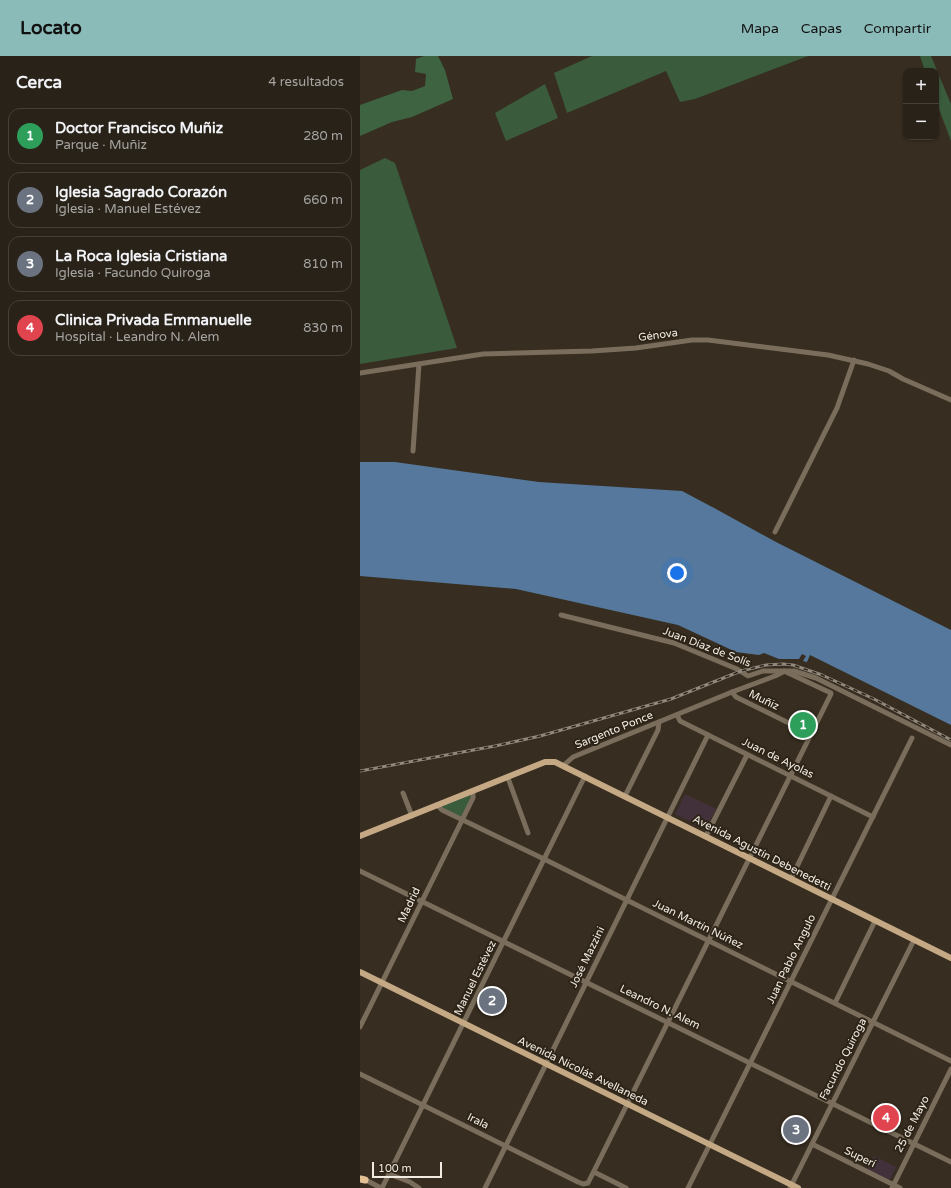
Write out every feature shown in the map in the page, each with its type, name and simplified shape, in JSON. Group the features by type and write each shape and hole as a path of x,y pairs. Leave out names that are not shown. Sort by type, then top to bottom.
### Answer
{"main road":[{"path":"360,836 545,762 553,761 564,765"},
{"name":"Avenida Agustín Debenedetti","path":"564,765 951,958"},
{"name":"Avenida Nicolás Avellaneda","path":"360,972 463,1024 710,1144 791,1186 798,1188"}],"street":[{"name":"Génova","path":"360,373 483,354 592,351 636,348 699,340 828,355 854,360 889,371 903,379 951,400"},
{"path":"775,532 837,408 854,360"},
{"path":"413,451 419,364"},
{"name":"Juan Díaz de Solís","path":"561,615 674,643 737,669 748,676 762,671 794,670 816,678 951,745"},
{"path":"626,1188 594,1172 831,694 831,692 784,671"},
{"name":"Sargento Ponce","path":"564,765 573,757 775,676 784,671"},
{"name":"Muñiz","path":"732,692 736,697 811,734"},
{"name":"Juan de Ayolas","path":"677,715 680,721 873,817"},
{"path":"625,796 658,730 659,722"},
{"name":"José Mazzini","path":"485,1188 708,735"},
{"name":"Juan Pablo Angulo","path":"688,1188 912,738"},
{"path":"706,836 747,754"},
{"name":"Manuel Estévez","path":"381,1188 585,776"},
{"path":"508,778 528,833"},
{"name":"Madrid","path":"360,1027 473,798 473,791"},
{"path":"403,793 412,816"},
{"path":"791,879 831,796"},
{"name":"Juan Martín Núñez","path":"437,805 442,810 462,820 627,899 951,1061"},
{"name":"Leandro N. Alem","path":"360,871 951,1162"},
{"path":"835,1003 875,921"},
{"name":"Facundo Quiroga","path":"791,1186 914,940"},
{"name":"25 de Mayo","path":"893,1186 951,1069"},
{"name":"Irala","path":"360,1074 578,1182 583,1184 588,1183 594,1172"},
{"name":"Superí","path":"812,1144 893,1186 900,1188"},
{"path":"388,1174 410,1182 420,1188"},
{"path":"362,1179 381,1188"}],"shaded area":[{"path":"685,794 716,809 706,829 675,814"},
{"path":"874,1156 896,1167 890,1179 867,1169"}],"green space":[{"path":"424,56 438,56 445,70 453,99 412,117 392,122 360,136 360,105 402,90 412,91 425,86 426,74 415,72 416,59"},
{"path":"592,56 808,56 695,99 680,102 666,71 567,113 554,73"},
{"path":"920,56 931,56 936,68 924,68"},
{"path":"939,75 951,104 951,141 939,109"},
{"path":"545,84 558,118 506,141 495,113"},
{"path":"385,158 395,163 457,348 360,364 360,170"},
{"path":"794,717 815,727 811,734 791,724"},
{"path":"473,791 473,796 462,819 437,805"}],"water":[{"path":"360,462 395,462 539,482 682,491 776,542 951,630 951,725 810,655 807,662 803,661 806,656 802,654 799,659 779,659 764,653 759,655 736,652 678,625 516,589 360,576"}],"railway":[{"path":"360,771 495,746 540,736 671,699 741,671 766,665 783,664 793,665 822,675 874,699 951,740"}],"place":[{"name":"Doctor Francisco Muñiz","path":"803,725"},
{"name":"Iglesia Sagrado Corazón","path":"492,1001"},
{"name":"Clinica Privada Emmanuelle","path":"886,1118"},
{"name":"La Roca Iglesia Cristiana","path":"796,1130"}]}
